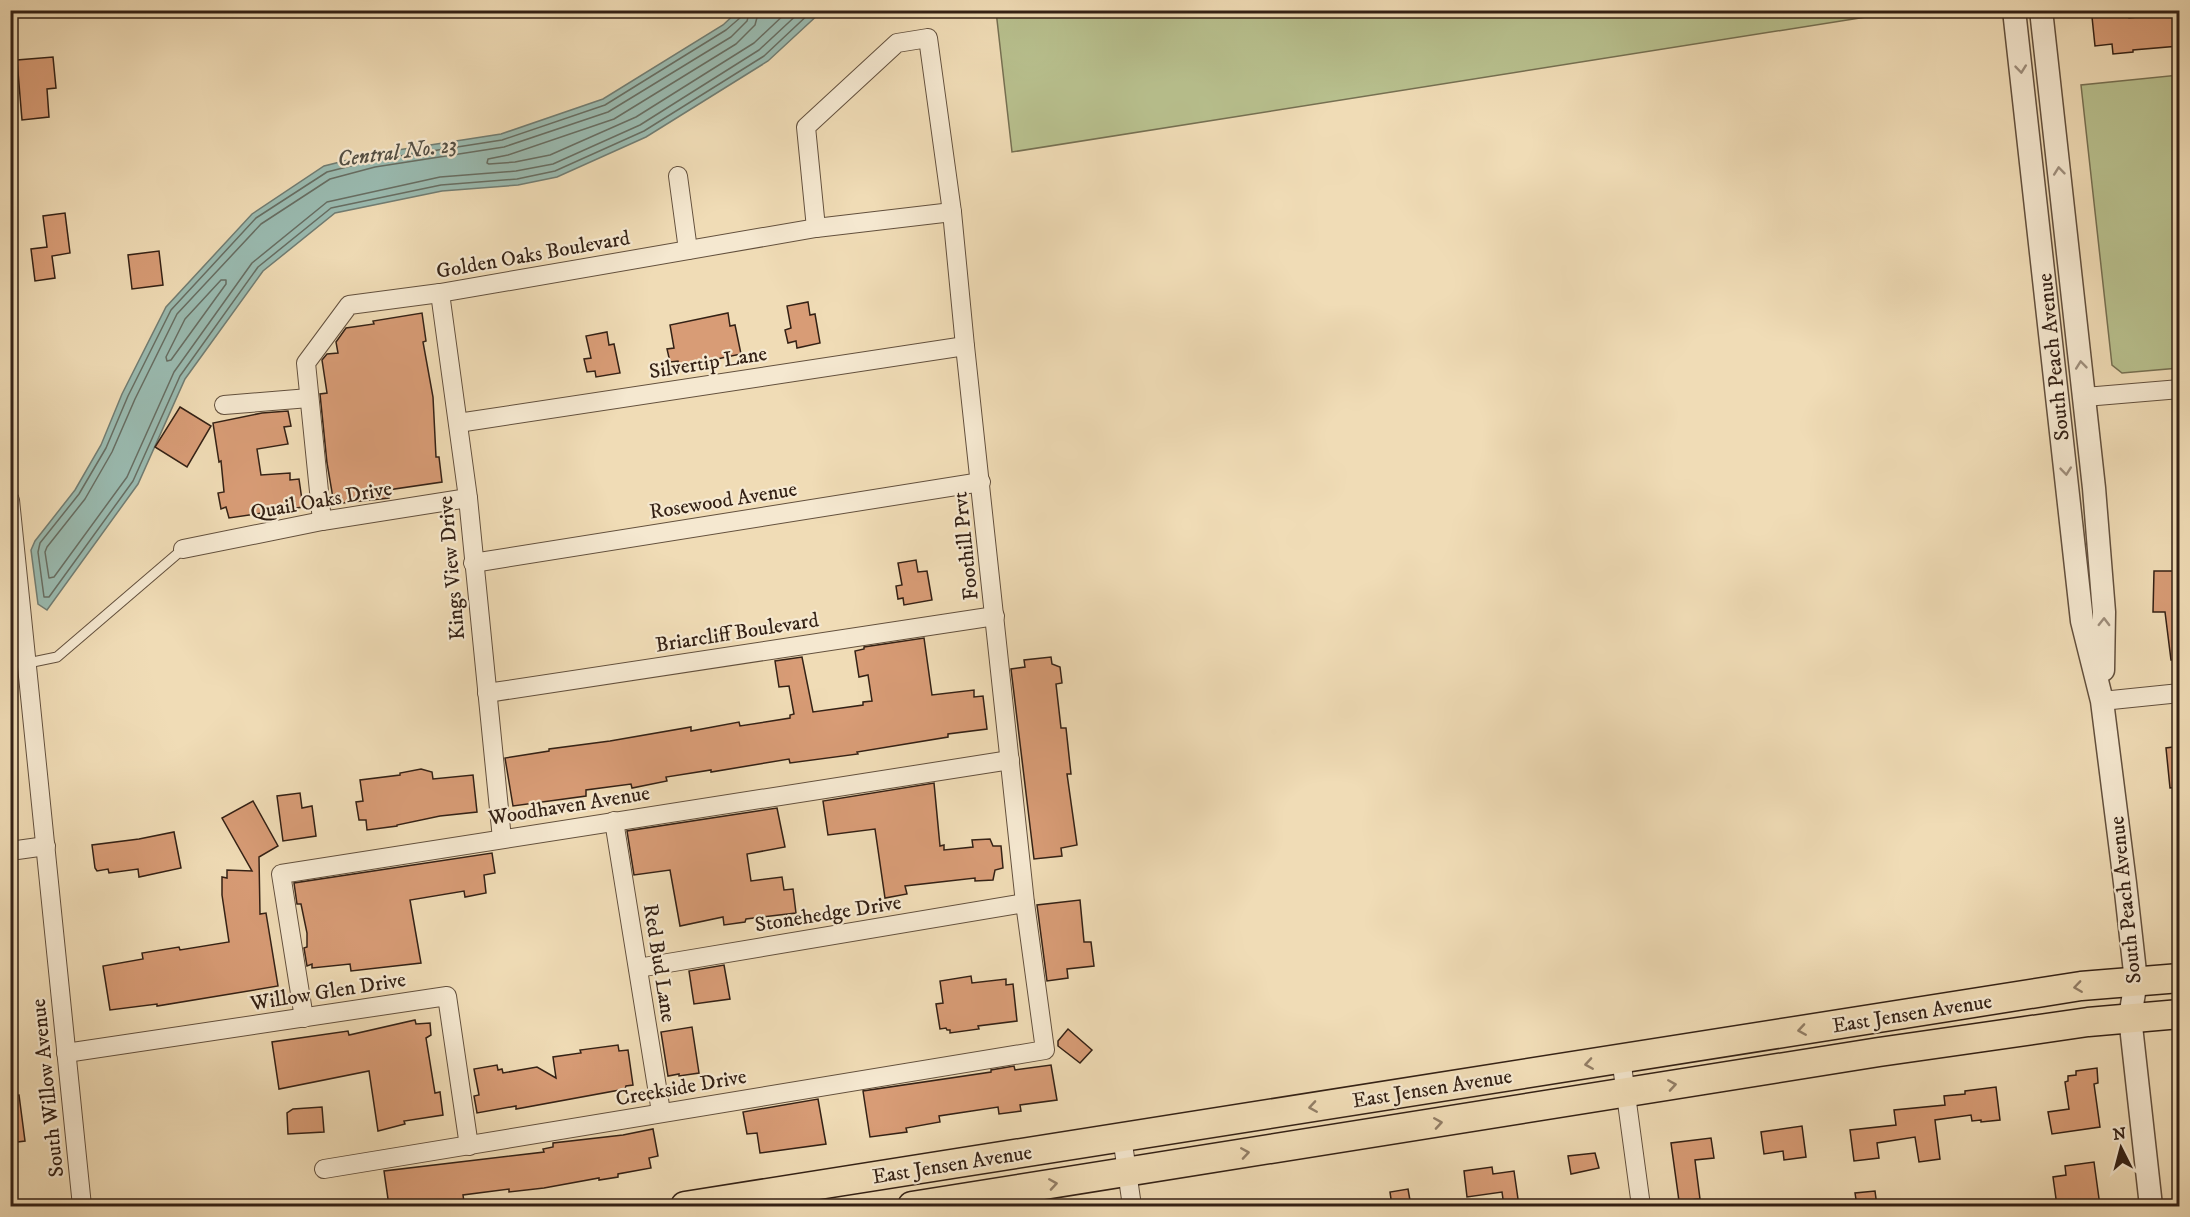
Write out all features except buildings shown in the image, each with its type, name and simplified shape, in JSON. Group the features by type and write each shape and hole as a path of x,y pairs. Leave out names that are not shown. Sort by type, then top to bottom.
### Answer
{"main road":[{"name":"East Jensen Avenue","path":"685,1206 2082,986 2180,978"},
{"name":"East Jensen Avenue","path":"912,1206 1879,1052 2130,1017 2180,1014"}],"street":[{"name":"South Peach Avenue","path":"2014,10 2082,621 2102,701 2136,981 2130,1017 2151,1206"},
{"name":"South Peach Avenue","path":"2041,10 2085,397 2104,612 2102,701"},
{"name":"Foothill Prvt","path":"816,228 806,128 897,43 928,38 952,212 964,346 981,482 1025,903 1045,1050"},
{"path":"678,176 688,250"},
{"name":"Golden Oaks Boulevard","path":"322,521 306,363 349,305 440,293 816,228 952,212"},
{"name":"Kings View Drive","path":"440,293 468,498 502,839"},
{"name":"Silvertip Lane","path":"458,423 964,346"},
{"path":"2085,397 2180,389"},
{"path":"224,405 309,398"},
{"name":"Rosewood Avenue","path":"473,563 981,482"},
{"name":"Quail Oaks Drive","path":"183,549 322,521 468,498"},
{"name":"South Willow Avenue","path":"10,500 82,1206"},
{"name":"Briarcliff Boulevard","path":"486,693 995,616"},
{"path":"2102,701 2180,693"},
{"name":"Woodhaven Avenue","path":"304,1018 281,874 1010,760"},
{"name":"Red Bud Lane","path":"614,821 661,1112"},
{"path":"10,851 46,846"},
{"name":"Stonehedge Drive","path":"639,968 1025,903"},
{"name":"Willow Glen Drive","path":"66,1053 447,996 469,1146"},
{"name":"Creekside Drive","path":"324,1169 1045,1050"},
{"path":"1621,1058 1641,1206"},
{"path":"1122,1137 1132,1206"}],"lane":[{"path":"28,663 57,657 183,549"}],"green space":[{"path":"996,10 1904,11 1012,152"},
{"path":"2179,75 2179,368 2122,373 2112,365 2081,85"}],"water":[{"name":"Central No. 23","path":"739,10 822,11 768,61 646,137 557,177 518,185 442,191 335,213 263,271 185,379 138,484 47,610 38,604 31,550 35,541 75,490 101,445 122,394 166,307 252,214 324,166 372,154 501,134 603,99 723,25"}]}
